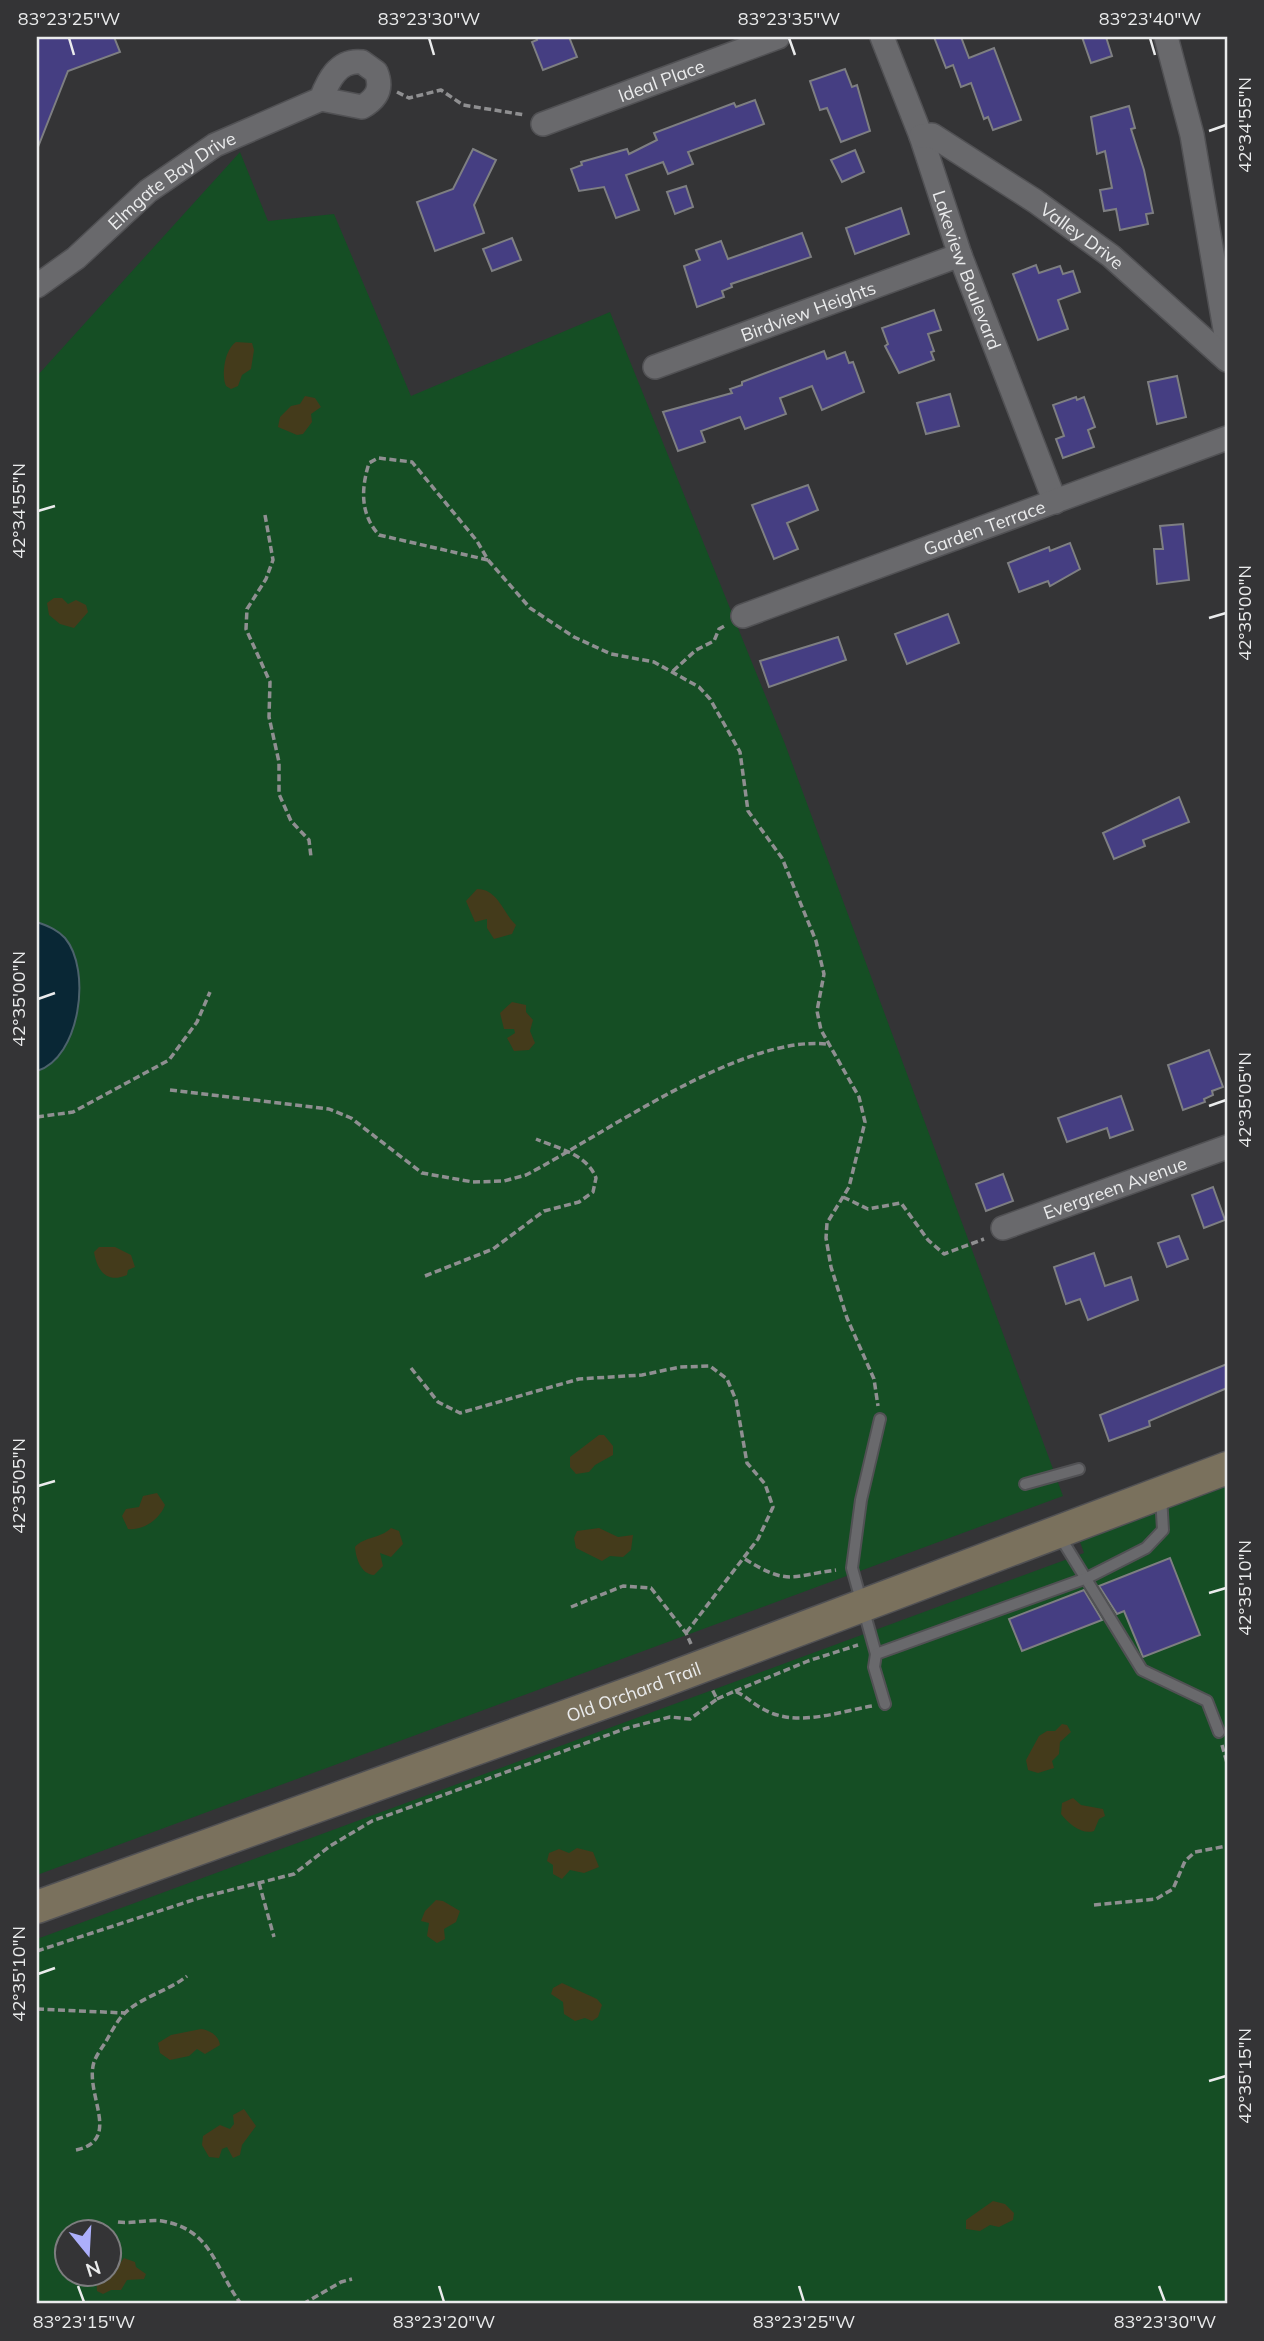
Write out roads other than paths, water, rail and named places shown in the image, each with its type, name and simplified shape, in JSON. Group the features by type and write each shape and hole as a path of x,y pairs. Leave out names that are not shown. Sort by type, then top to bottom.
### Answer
{"street":[{"name":"Ideal Place","path":"543,124 778,37"},
{"name":"Lakeview Boulevard","path":"882,37 921,136 960,255 1055,502"},
{"path":"1166,37 1192,135 1227,341"},
{"path":"355,61 369,65 376,72 380,85 372,101 362,107 321,99 328,80 338,69 355,61"},
{"name":"Elmgate Bay Drive","path":"37,286 76,258 148,191 181,166 215,145 321,99"},
{"name":"Valley Drive","path":"921,136 932,135 1035,201 1100,248 1227,360"},
{"name":"Birdview Heights","path":"655,368 960,255"},
{"name":"Garden Terrace","path":"743,616 1227,438"},
{"name":"Evergreen Avenue","path":"1003,1228 1227,1147"},
{"name":"Old Orchard Trail","path":"37,1907 862,1606 1227,1468"}],"lane":[{"path":"880,1419 861,1500 852,1568 876,1654 874,1667 885,1704"},
{"path":"1025,1484 1079,1469"},
{"path":"876,1654 1087,1578 1146,1548 1163,1530 1161,1494"},
{"path":"1058,1533 1142,1670 1207,1701 1220,1732"}],"water":[{"path":"37,922 65,938 73,952 78,970 79,991 72,1032 52,1063 37,1071"}]}
